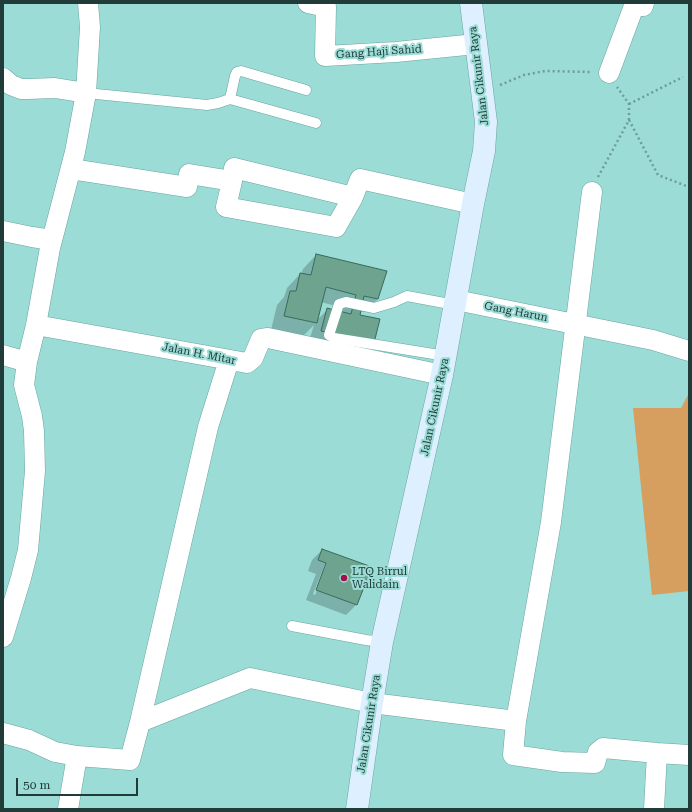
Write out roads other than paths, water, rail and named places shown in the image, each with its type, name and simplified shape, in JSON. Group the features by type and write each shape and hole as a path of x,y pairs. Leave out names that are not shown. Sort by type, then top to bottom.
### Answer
{"street":[{"path":"3,636 28,550 35,471 34,431 32,416 24,385 27,362 36,325 52,240 75,152 86,93 90,26 88,3"},
{"name":"Gang Haji Sahid","path":"308,3 326,7 325,56 396,52 476,44"},
{"name":"Jalan Cikunir Raya","path":"357,809 382,642 444,366 484,151 486,122 471,3"},
{"path":"609,73 634,6 643,6 644,3"},
{"path":"3,78 22,89 55,88 86,93"},
{"path":"353,197 234,168 226,207 336,227 353,197 360,179 473,204"},
{"path":"71,169 187,187 189,174 232,181"},
{"path":"592,192 551,522 516,721 513,755 562,762 595,763 598,752 603,748 657,754 689,755"},
{"path":"3,231 52,240"},
{"name":"Gang Harun","path":"456,303 576,324 653,340 689,351"},
{"name":"Jalan H. Mitar","path":"36,325 199,353 247,363 253,358 261,339 268,338 444,366"},
{"path":"3,355 27,362"},
{"path":"3,733 29,740 55,752 77,756 130,760 208,427 229,360"},
{"path":"140,722 250,678 372,703 516,721"},
{"path":"654,809 657,754"},
{"path":"68,809 77,756"}],"lane":[{"path":"230,99 235,76 237,72 241,71 306,90"},
{"path":"86,93 207,105 230,99 316,123"},
{"path":"444,366 334,338 329,335 339,304 346,302 374,308 407,296 456,303"},
{"path":"292,626 382,642"}],"place":[{"name":"LTQ Birrul Walidain","path":"344,578"}]}
